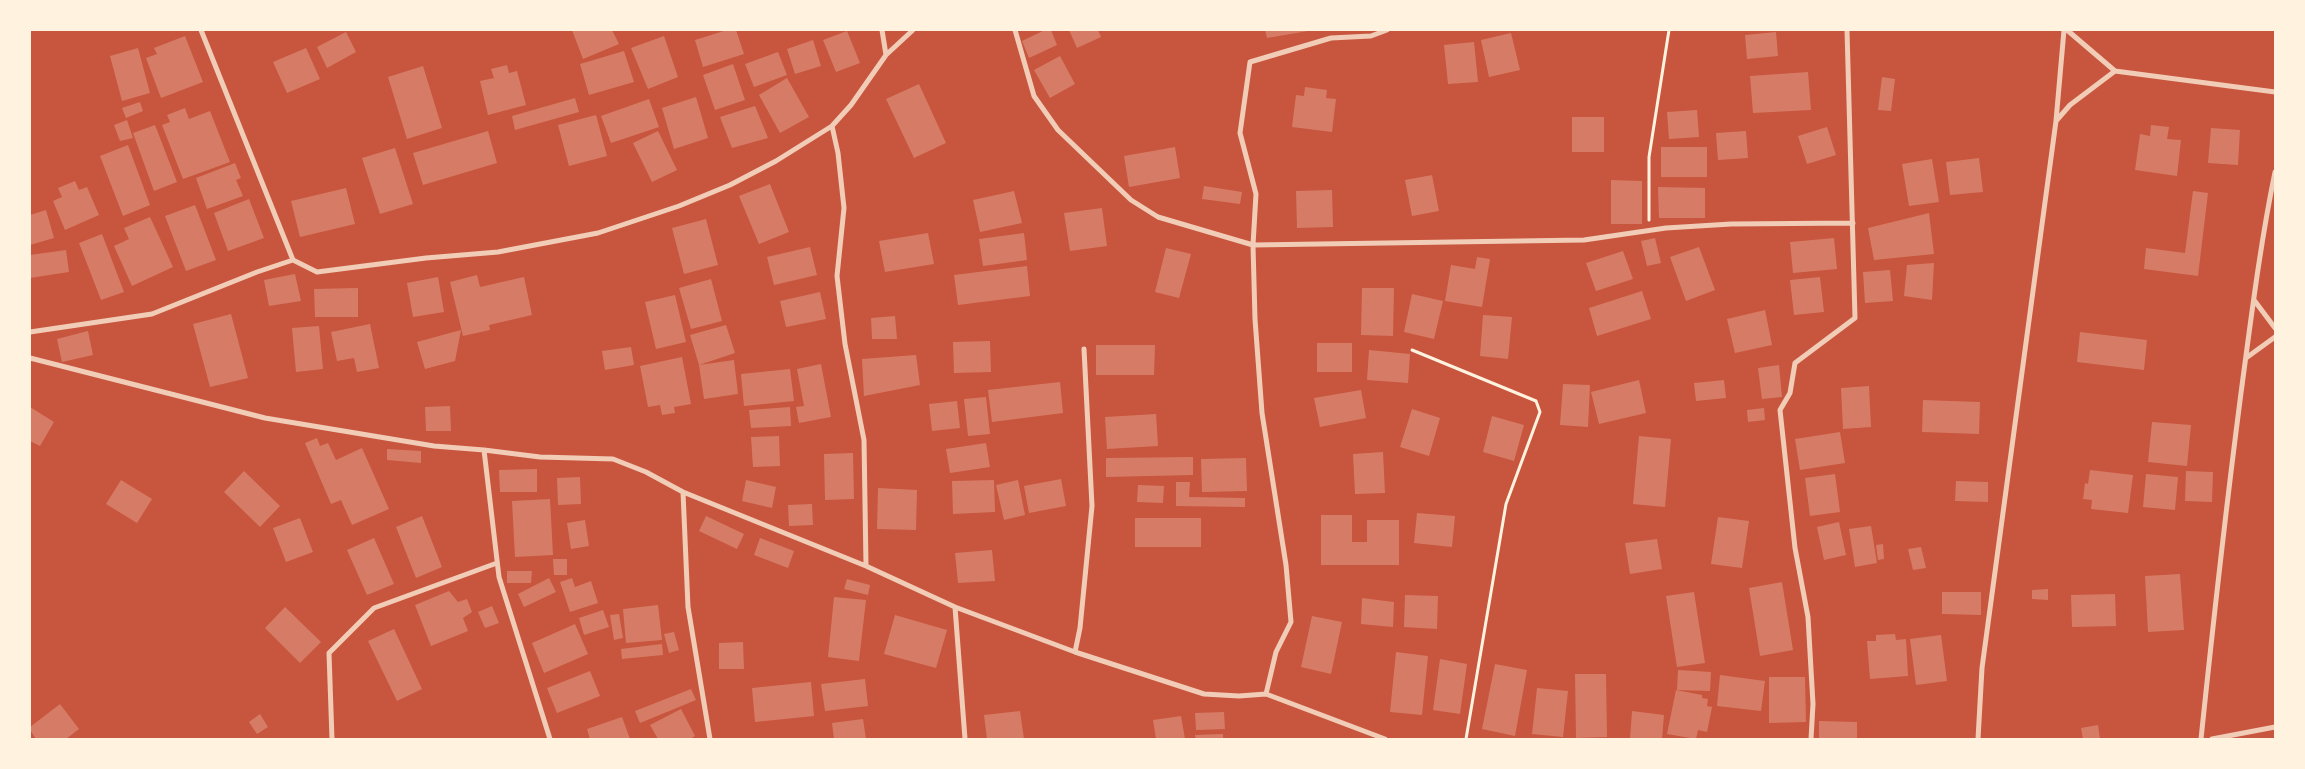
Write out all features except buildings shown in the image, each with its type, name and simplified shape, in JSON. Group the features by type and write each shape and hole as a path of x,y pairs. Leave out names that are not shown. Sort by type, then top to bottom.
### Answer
{"street":[{"path":"202,30 293,260 317,272 426,258 498,252 598,234 635,222 730,185 776,161 832,126 851,104 886,55 913,30"},
{"path":"882,30 886,55"},
{"path":"1015,30 1034,96 1058,130 1131,200 1158,217 1253,245 1584,240 1649,230 1731,224 1853,223"},
{"path":"1365,30 1371,36"},
{"path":"1266,694 1276,652 1291,622 1286,565 1262,413 1255,320 1253,245 1256,194 1240,133 1250,62 1331,38 1371,36 1387,30"},
{"path":"1811,739 1813,704 1808,617 1795,548 1780,410 1790,393 1795,363 1855,318 1847,30"},
{"path":"2065,30 2115,71 2275,92"},
{"path":"1978,739 1982,668 2056,121 2065,30"},
{"path":"2056,121 2070,105 2115,71"},
{"path":"832,126 838,152 844,208 837,276 844,344 864,440 866,566"},
{"path":"2201,739 2227,504 2253,299 2275,172"},
{"path":"30,332 152,314 256,272 293,260"},
{"path":"2253,299 2275,328"},
{"path":"2246,358 2275,337"},
{"path":"1075,652 1080,628 1092,506 1084,349"},
{"path":"30,358 265,418 434,446 540,457 614,459 646,472 684,492 866,566 955,607 1075,652 1204,694 1239,696 1266,694 1385,739"},
{"path":"484,450 499,576 550,739"},
{"path":"684,492 688,607 710,739"},
{"path":"332,739 329,653 374,608 497,563"},
{"path":"955,607 965,739"},
{"path":"2212,739 2275,727"}],"path":[{"path":"1649,230 1649,157 1669,30"},
{"path":"1412,350 1536,401 1540,412 1506,504 1466,739"}]}
